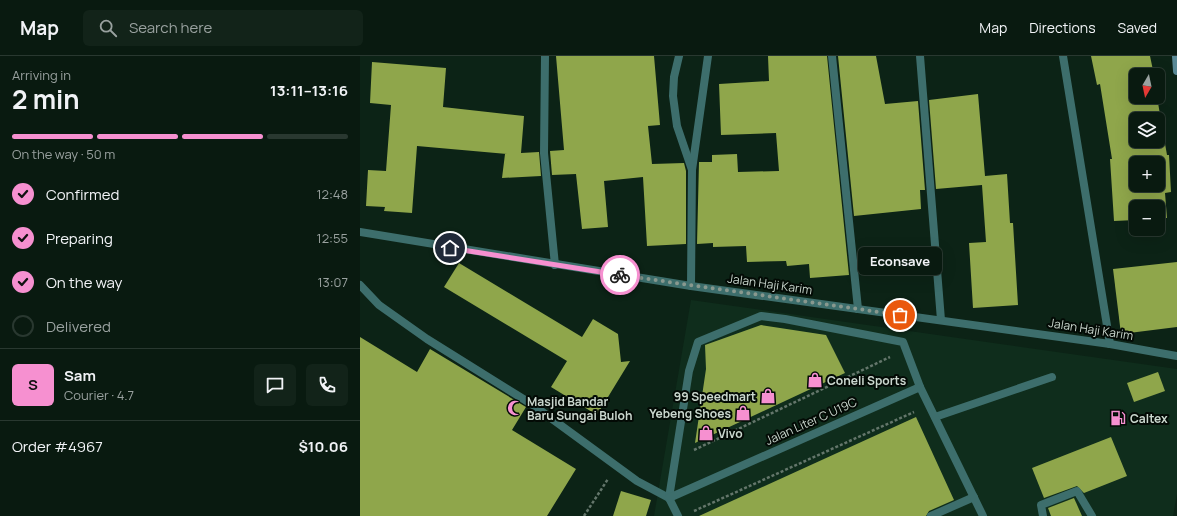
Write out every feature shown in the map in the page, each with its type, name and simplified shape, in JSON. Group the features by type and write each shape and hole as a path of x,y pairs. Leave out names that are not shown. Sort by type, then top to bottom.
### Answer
{"street":[{"path":"545,56 544,153 555,265"},
{"path":"679,56 674,77 673,96 676,126 692,170"},
{"path":"692,286 692,170 708,56"},
{"path":"832,56 858,309"},
{"path":"920,56 941,320"},
{"path":"1063,56 1110,344"},
{"name":"Jalan Haji Karim","path":"360,232 555,265 692,286 1110,344 1176,356"},
{"path":"360,285 385,310 427,339 533,405 637,481 669,498"},
{"path":"678,516 669,498 689,371 698,342 761,316 785,319 903,342 907,349 920,387 983,516"},
{"path":"935,418 1052,377"},
{"name":"Jalan Liter C U19C","path":"669,498 920,387"},
{"path":"1043,516 1040,505 1077,490 1092,516"},
{"path":"931,516 974,496"}],"path":[{"path":"675,459 907,349"},
{"path":"689,513 918,410"},
{"path":"584,516 616,466"}],"shaded area":[{"path":"691,300 1177,369 1177,494 1173,516 654,516"}],"building":[{"path":"556,56 654,56 660,125 648,126 652,164 684,163 686,171 686,244 647,246 643,177 604,181 608,227 582,229 576,174 552,175 550,151 564,150"},
{"path":"768,56 827,56 849,275 810,278 809,264 787,266 786,261 747,262 746,246 713,247 713,243 697,244 699,162 712,162 712,155 737,154 738,172 779,171 776,133 721,135 719,84 769,81"},
{"path":"838,56 876,56 885,104 918,101 925,190 920,190 921,209 854,216"},
{"path":"1091,56 1150,56 1153,68 1129,68 1129,104 1158,104 1160,112 1129,112 1129,148 1165,148 1165,143 1167,155 1169,155 1171,192 1165,193 1167,218 1165,218 1165,200 1129,200 1129,220 1114,221 1110,159 1112,159 1100,84 1097,85"},
{"path":"372,62 446,68 443,107 524,116 521,153 539,152 541,176 502,178 505,154 507,154 417,146 412,213 384,211 385,207 366,206 368,170 386,171 391,105 370,103"},
{"path":"978,94 985,176 1007,174 1010,223 1013,223 1018,305 973,308 969,243 986,242 982,185 936,189 929,100"},
{"path":"1177,262 1177,327 1121,334 1113,269"},
{"path":"459,263 582,337 593,319 618,334 621,362 630,361 597,415 551,387 567,361 444,287"},
{"path":"761,325 826,335 845,373 695,443 706,369 705,345"},
{"path":"360,337 417,372 430,349 526,407 512,430 576,469 547,516 360,516"},
{"path":"1158,372 1165,391 1134,402 1127,383"},
{"path":"916,417 954,500 929,511 926,516 699,516"},
{"path":"1111,437 1127,476 1084,493 1077,486 1044,498 1032,468"},
{"path":"621,491 651,500 646,516 613,516"},
{"path":"1074,498 1082,516 1051,516 1048,508"}],"waterway":[{"path":"1176,56 1177,71"}],"way so far":[{"path":"620,275 900,315"}],"place":[{"name":"Econsave","path":"900,315"},
{"name":"Coneli Sports","path":"815,380"},
{"name":"99 Speedmart","path":"768,396"},
{"name":"Masjid Bandar Baru Sungai Buloh","path":"515,408"},
{"name":"Yebeng Shoes","path":"743,413"},
{"name":"Caltex","path":"1118,418"},
{"name":"Vivo","path":"706,433"}],"route":[{"path":"450,248 620,275"}]}
